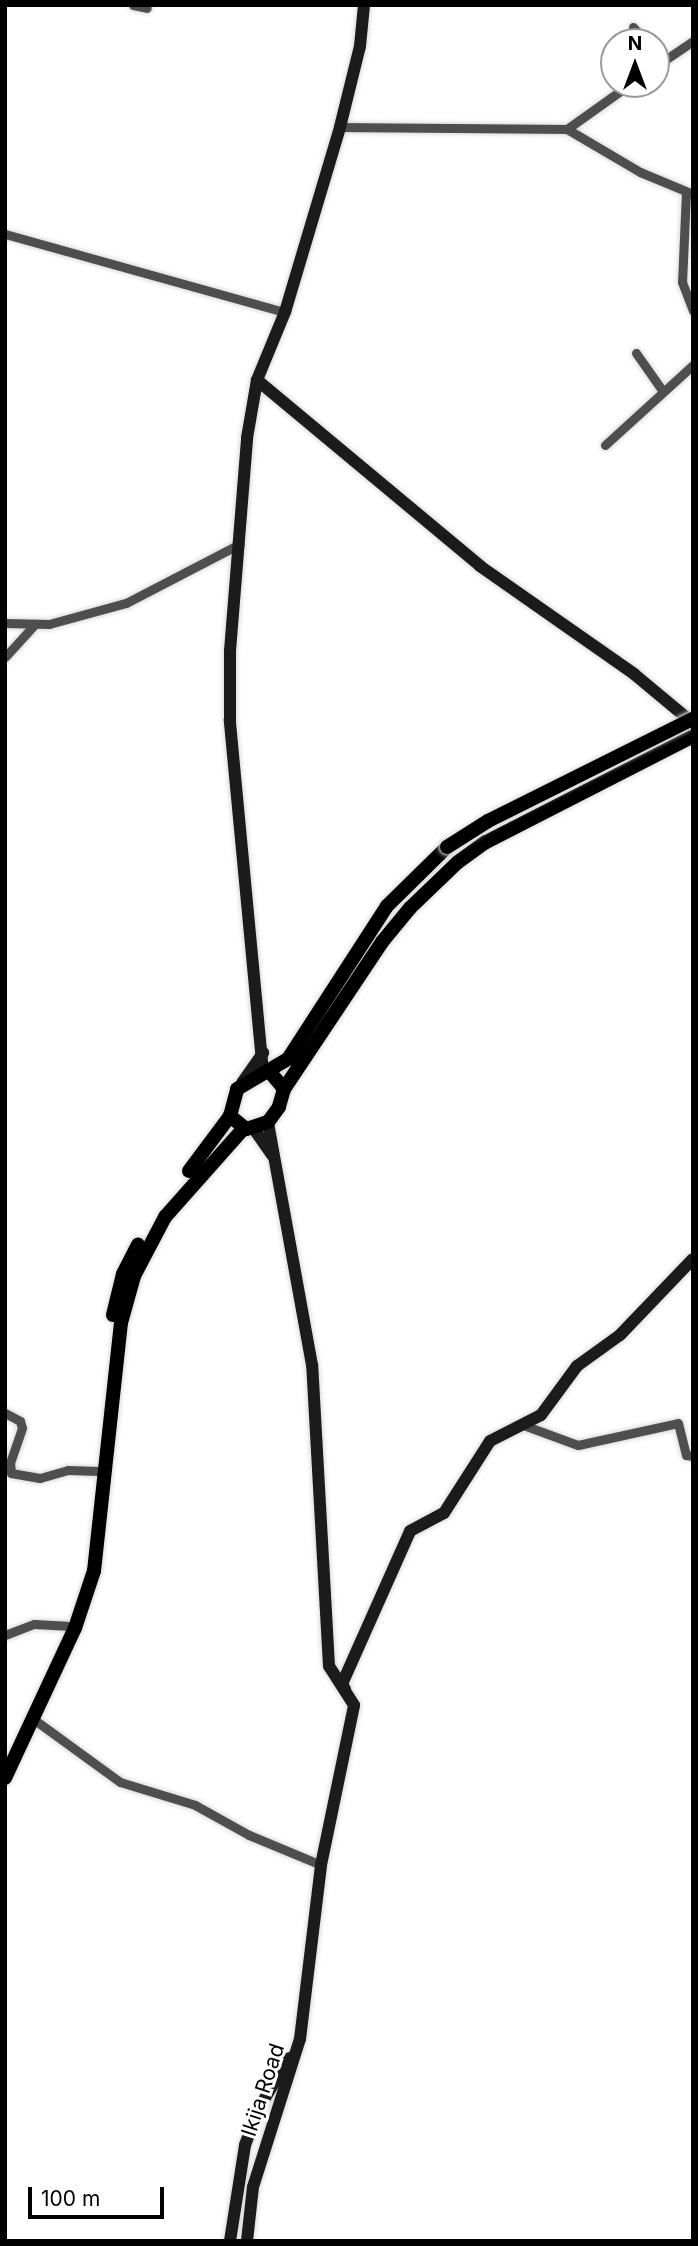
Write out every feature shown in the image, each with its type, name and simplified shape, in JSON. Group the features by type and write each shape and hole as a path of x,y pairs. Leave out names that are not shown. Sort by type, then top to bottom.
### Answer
{"main road":[{"path":"5,1758 67,1626 87,1570 112,1321 123,1274 158,1211 230,1116 232,1100 242,1083 288,1059 306,1035 343,967 387,906 447,847 488,821 693,721"},
{"path":"5,1778 75,1628 94,1571 121,1323 134,1276 165,1217 249,1129 268,1122 284,1089 382,942 410,908 458,862 486,842 693,736"},
{"path":"266,1071 284,1089"},
{"path":"230,1116 249,1129"}],"street":[{"path":"133,5 148,8"},
{"path":"266,1071 230,720 230,651 242,543 247,438 257,380 285,312 340,127 360,46 363,5"},
{"path":"670,53 693,41"},
{"path":"567,129 610,98"},
{"path":"340,127 567,129 689,193 682,282 693,311"},
{"path":"5,234 285,312"},
{"path":"636,353 662,390"},
{"path":"606,445 662,390 693,365"},
{"path":"257,380 480,566 634,674 693,721"},
{"path":"5,623 35,625 126,603 242,543"},
{"path":"5,657 35,625"},
{"path":"242,1083 263,1053"},
{"path":"268,1122 269,1142 278,1160 312,1365 329,1665 354,1705"},
{"path":"249,1129 278,1160"},
{"path":"300,2039 321,1865 354,1705 342,1684 410,1531 444,1513 490,1441 526,1426 541,1415 577,1366 620,1335 693,1259"},
{"path":"5,1413 20,1421 22,1428 10,1462 11,1473 40,1478 68,1470 99,1471"},
{"path":"526,1426 578,1445 678,1423 686,1455 693,1456"},
{"path":"5,1635 34,1623 67,1626"},
{"path":"32,1718 120,1782 195,1805 249,1835 321,1865"},
{"name":"Ikija Road","path":"230,2241 246,2146 259,2108 300,2039"},
{"name":"Ikija Road","path":"247,2241 256,2176 300,2039"}]}
